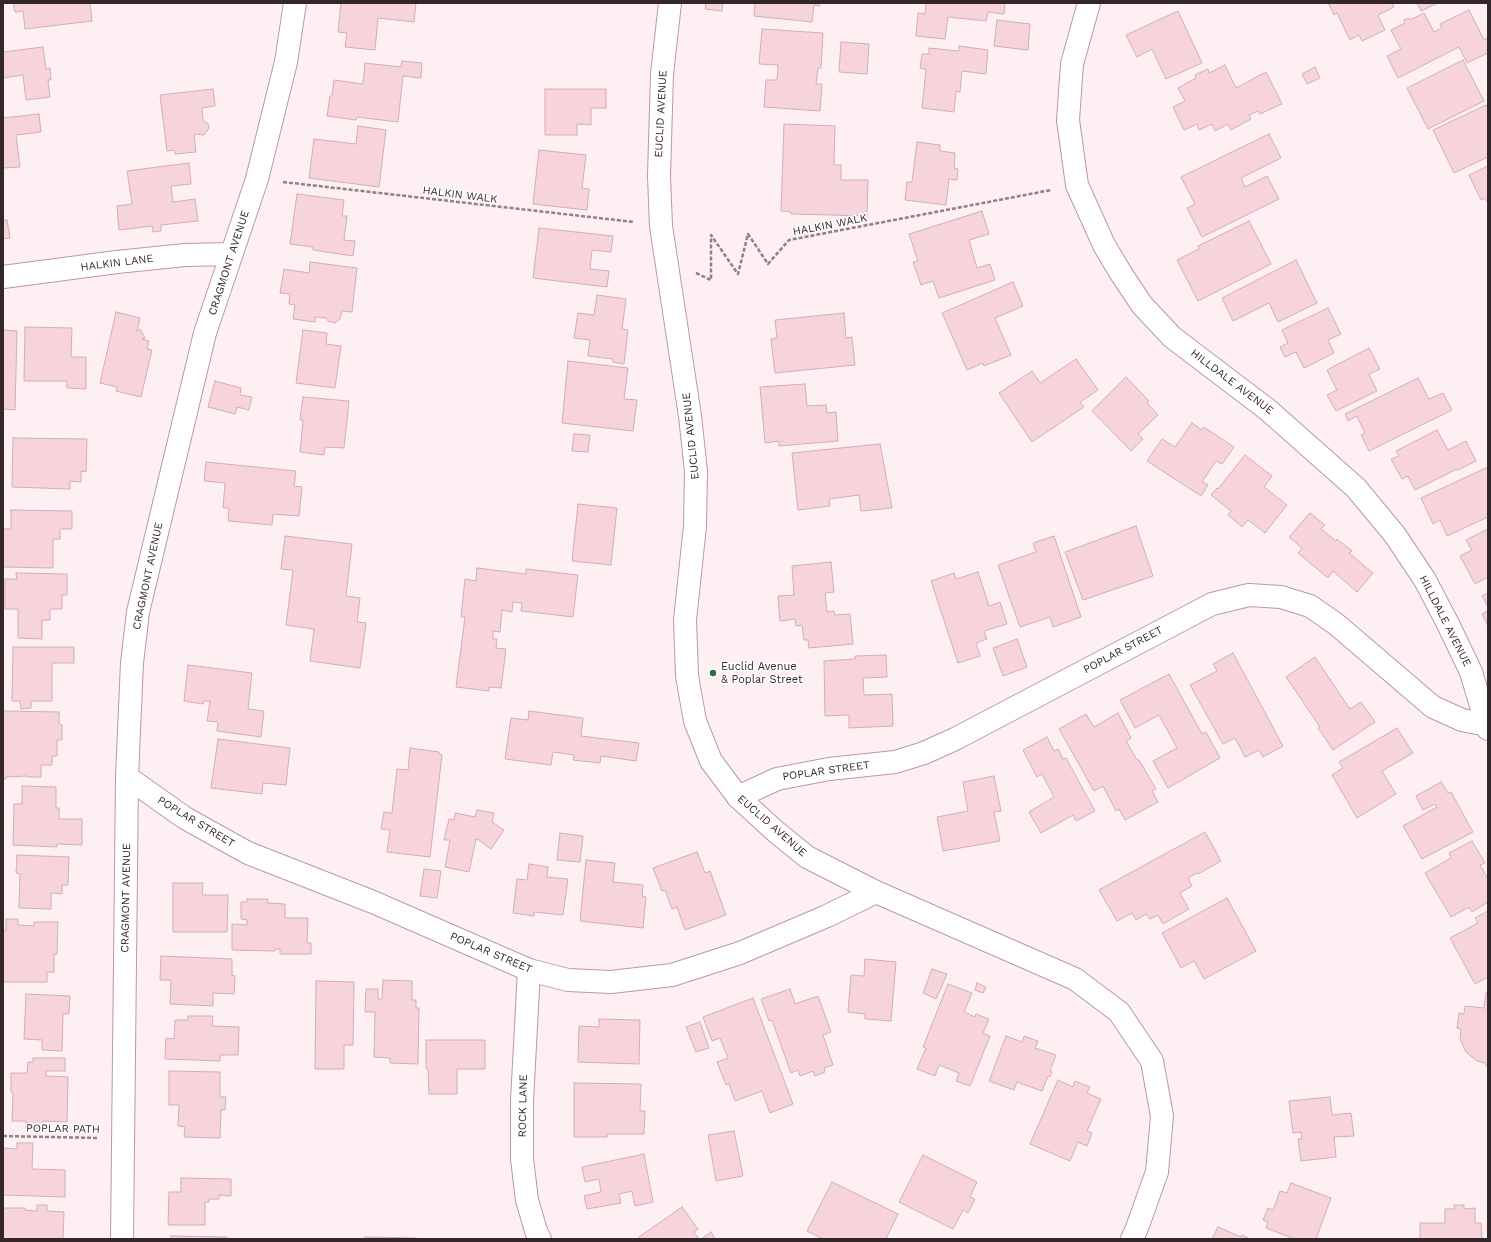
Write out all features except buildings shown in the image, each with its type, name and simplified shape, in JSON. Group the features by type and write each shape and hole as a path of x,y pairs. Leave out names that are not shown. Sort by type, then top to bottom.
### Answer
{"street":[{"name":"CRAGMONT AVENUE","path":"122,1239 127,777 132,663 138,612 205,333 257,179 286,62 295,3"},
{"name":"EUCLID AVENUE","path":"670,3 662,74 659,176 661,226 690,416 696,471 695,526 685,620 687,676 695,721 711,761 738,797 775,831 808,857 876,892 1075,979 1119,1012 1152,1061 1162,1116 1157,1172 1132,1239"},
{"name":"HILLDALE AVENUE","path":"1089,3 1072,64 1068,120 1076,185 1104,246 1142,305 1172,337 1268,410 1356,488 1395,535 1425,580 1448,624 1471,672 1488,727"},
{"name":"HALKIN LANE","path":"3,277 184,255 231,254"},
{"name":"POPLAR STREET","path":"738,797 777,779 829,769 895,762 924,754 1212,604 1248,595 1281,597 1310,606 1336,624 1433,707 1462,720 1488,727"},
{"name":"POPLAR STREET","path":"127,777 185,818 248,853 372,902 529,970 568,980 611,982 672,975 740,953 827,916 876,892"},
{"name":"ROCK LANE","path":"529,970 522,1101 522,1159 526,1200 536,1232 540,1239"}],"path":[{"name":"HALKIN WALK","path":"257,179 661,226"},
{"name":"HALKIN WALK","path":"665,257 711,280 711,235 738,274 748,234 768,264 790,240 1076,185"},
{"name":"POPLAR PATH","path":"3,1136 124,1138"}],"place":[{"name":"Euclid Avenue & Poplar Street","path":"713,673"}]}
